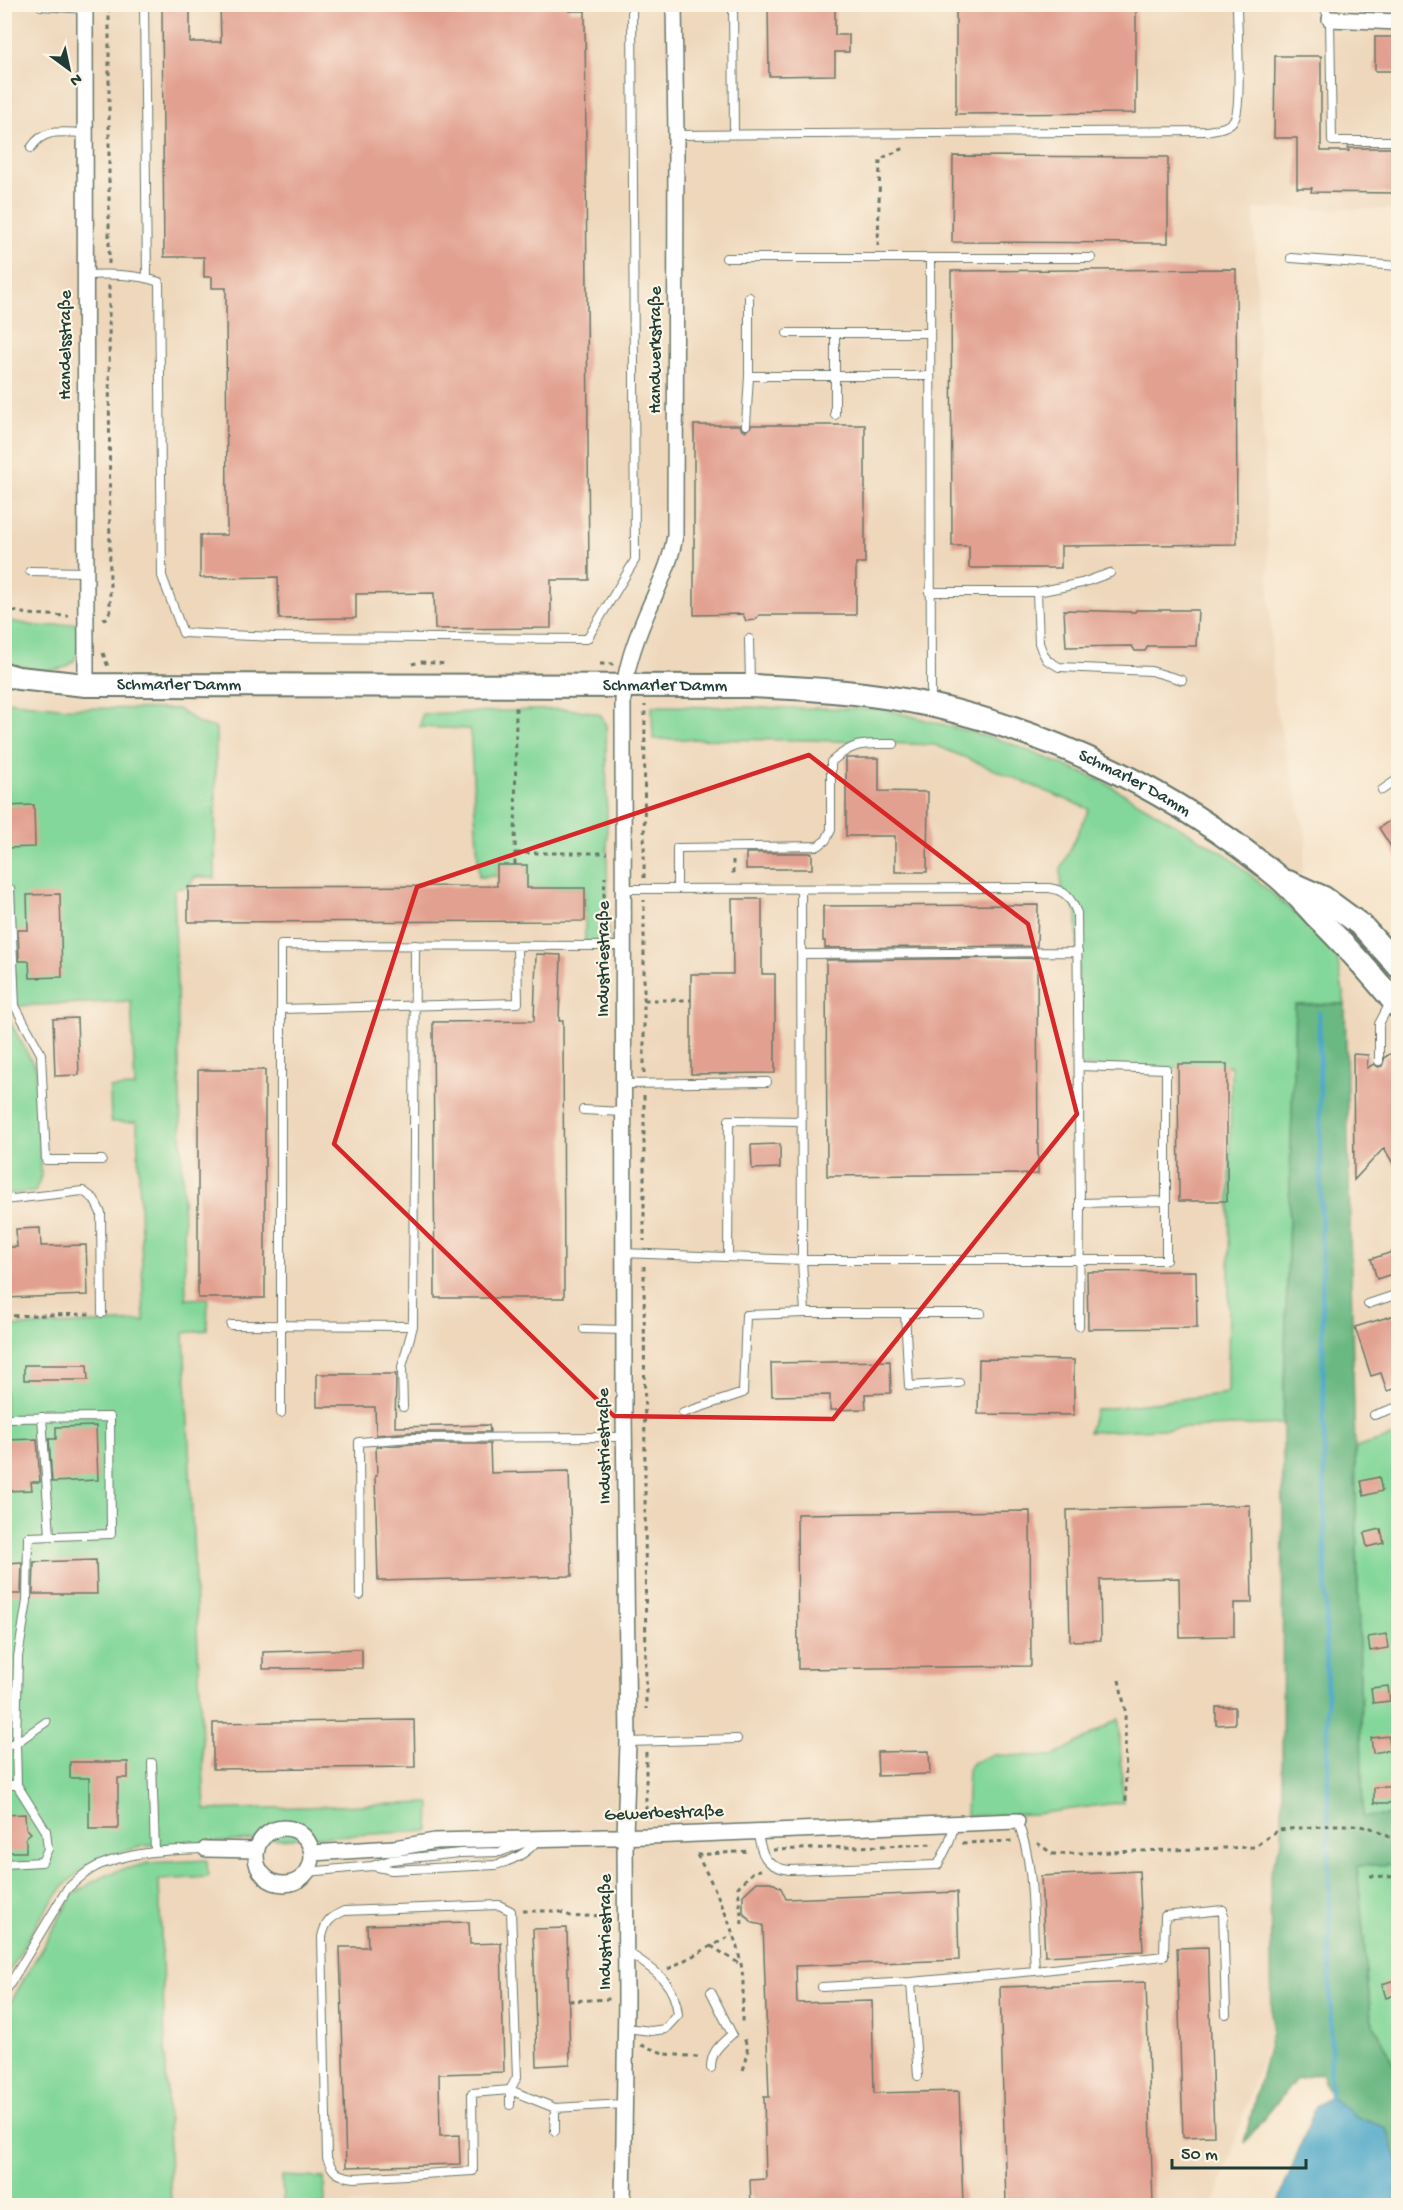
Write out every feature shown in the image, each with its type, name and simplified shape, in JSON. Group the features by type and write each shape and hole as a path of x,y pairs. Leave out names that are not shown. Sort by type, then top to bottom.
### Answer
{"street":[{"name":"Handwerkstraße","path":"634,685 628,664 669,563 675,535 674,4"},
{"name":"Handelsstraße","path":"85,7 86,685"},
{"path":"1330,19 1398,22"},
{"name":"Schmarler Damm","path":"4,674 18,678 86,685 750,686 833,690 930,705 1053,743 1107,767 1156,793 1208,826 1279,878 1364,965 1395,1003"},
{"name":"Industriestraße","path":"623,2205 626,2033 625,1836 628,1742 623,1253 623,853 634,685"},
{"name":"Schmarler Damm","path":"1279,878 1331,903 1362,926 1398,966"},
{"name":"Gewerbestraße","path":"312,1853 394,1848 435,1840 625,1836 1017,1821"},
{"path":"284,1828 301,1834 307,1840 312,1853 311,1865 307,1872 293,1883 276,1883 262,1873 258,1865 257,1850 262,1840 268,1834 284,1828"},
{"path":"206,1849 257,1850"}],"lane":[{"path":"144,4 147,278"},
{"path":"85,275 109,274 147,278 159,282 162,576 183,633 275,637 587,639 635,560 632,4"},
{"path":"733,4 734,134"},
{"path":"676,135 1206,131 1226,127 1235,117 1238,97 1237,4"},
{"path":"1322,4 1330,19 1332,141 1398,141"},
{"path":"41,6 85,7"},
{"path":"31,148 37,139 49,133 85,133"},
{"path":"726,258 1091,258"},
{"path":"930,258 930,705"},
{"path":"1292,258 1398,266"},
{"path":"746,425 749,376 749,297"},
{"path":"787,333 930,333"},
{"path":"835,333 835,415"},
{"path":"749,376 930,376"},
{"path":"30,571 86,572"},
{"path":"929,592 1037,592 1082,583 1110,573"},
{"path":"1037,592 1039,643 1047,660 1059,667 1151,671 1182,680"},
{"path":"749,639 750,686"},
{"path":"677,889 677,848 818,846 826,840 831,830 831,762 844,750 857,744 894,744"},
{"path":"1382,790 1398,779"},
{"path":"801,888 802,1260 805,1313"},
{"path":"624,889 1049,888 1061,890 1072,899 1077,912 1078,952 1080,1203 1078,1326"},
{"path":"4,889 10,889 15,1006 41,1054 46,1160 102,1160"},
{"path":"281,1413 281,945 623,946"},
{"path":"404,1407 402,1367 413,1326 415,945"},
{"path":"281,1009 518,1003 517,946"},
{"path":"801,954 1078,952"},
{"path":"1379,1061 1379,1024 1395,1003"},
{"path":"623,1253 802,1260 1166,1260 1166,1069 1079,1066"},
{"path":"624,1084 767,1082"},
{"path":"583,1110 623,1112"},
{"path":"728,1257 729,1120 801,1121"},
{"path":"4,1200 83,1191 94,1199 100,1214 102,1314"},
{"path":"1080,1203 1166,1201"},
{"path":"1368,1304 1398,1293"},
{"path":"905,1313 909,1386 958,1383"},
{"path":"683,1413 743,1393 746,1315 981,1313"},
{"path":"231,1325 413,1326"},
{"path":"584,1329 624,1330"},
{"path":"1374,1415 1398,1407"},
{"path":"42,1417 50,1536"},
{"path":"4,1418 110,1417 111,1534 28,1537 27,1601 18,1657 15,1743 17,1785 46,1831 48,1849 42,1862 4,1864"},
{"path":"360,1595 359,1442 412,1438 616,1437"},
{"path":"4,1744 15,1743 46,1722"},
{"path":"628,1742 737,1739"},
{"path":"152,1764 155,1851"},
{"path":"4,1785 17,1785"},
{"path":"1017,1821 1026,1840 1035,1971"},
{"path":"757,1830 761,1851 775,1868 789,1870 938,1865 949,1843 954,1823"},
{"path":"372,1866 392,1870 495,1865 507,1863 531,1848 540,1838"},
{"path":"307,1872 372,1866 391,1860 460,1853 500,1852 540,1838"},
{"path":"4,1994 67,1889 82,1876 104,1863 155,1851 206,1849"},
{"path":"510,2105 510,2090 517,2077 511,1911 499,1905 344,1911 333,1916 324,1924 322,1937 327,2158 332,2170 339,2176 355,2178 473,2171 472,2093 510,2090 555,2108 624,2104"},
{"path":"822,1987 1035,1971 1164,1956 1165,1916 1222,1910 1226,2014"},
{"path":"626,1951 659,1975 676,1998 678,2015 665,2029 626,2033"},
{"path":"911,1982 918,2076"},
{"path":"711,1992 732,2034 714,2051 711,2068"},
{"path":"555,2108 555,2131"}],"path":[{"path":"4,609 27,614 107,618 110,611 110,4"},
{"path":"878,258 880,159 910,146"},
{"path":"634,685 644,889 646,1637"},
{"path":"515,865 516,700"},
{"path":"733,847 733,888"},
{"path":"516,853 623,853"},
{"path":"644,1000 691,1000"},
{"path":"4,1316 102,1314"},
{"path":"1398,1489 1398,1499"},
{"path":"1119,1680 1125,1709 1126,1805"},
{"path":"646,1813 723,1815 722,1832"},
{"path":"743,2070 748,2049 742,2033 742,1965 711,1880 697,1855 1026,1840 1037,1843 1053,1854 1254,1847 1278,1830 1334,1825 1371,1828 1398,1841"},
{"path":"742,1924 738,1887 754,1871 775,1868"},
{"path":"1370,1876 1398,1876"},
{"path":"511,1911 558,1911 573,1917 592,1917"},
{"path":"659,1975 732,1935"},
{"path":"711,1946 742,1965"},
{"path":"569,2001 598,2000"},
{"path":"626,2033 666,2054 711,2058 718,2056 742,2033"}],"highlighted area":[{"path":"809,755 1028,924 1077,1114 833,1419 614,1416 334,1144 417,887"}],"shaded area":[{"path":"5,5 1398,5 1398,209 1254,209 1274,700 1307,840 1302,873 1287,905 1295,1005 1283,1424 1282,1840 1270,1874 1270,2033 1214,2205 5,2206"},
{"path":"1335,947 1398,1021 1398,1435 1355,1448 1345,1004"}],"green space":[{"path":"5,620 41,627 76,623 81,627 80,643 75,659 69,665 52,670 5,664"},
{"path":"5,701 67,708 178,709 200,724 216,728 215,878 195,877 188,887 174,889 186,1299 208,1298 207,1330 184,1333 205,1810 430,1803 429,1831 144,1846 103,1858 87,1866 58,1893 34,1928 5,1979 5,1327 144,1321 137,1122 111,1122 110,1088 135,1087 131,1001 15,1006 10,889 4,889"},
{"path":"652,706 885,709 1007,742 1102,781 1227,855 1335,947 1345,1004 1295,1005 1283,1424 1089,1432 1095,1410 1228,1393 1231,1066 1166,1069 1079,1066 1077,913 1061,889 1061,869 1089,809 935,745 811,740 653,739"},
{"path":"565,709 601,715 606,726 608,942 585,942 585,888 517,888 517,884 527,884 527,865 497,865 497,876 479,877 470,729 420,727 422,714"},
{"path":"4,923 9,1020 36,1069 41,1176 35,1192 5,1194"},
{"path":"1345,1004 1363,1817 1398,1815 1398,1864 1357,1866 1371,2018 1398,2072 1398,2162 1387,2128 1357,2118 1330,2097 1321,2073 1296,2079 1244,2143 1272,2032 1270,1874 1282,1840 1283,1424 1295,1005"},
{"path":"1398,1435 1398,1815 1363,1817 1355,1448"},
{"path":"1119,1719 1123,1802 1036,1814 966,1816 968,1770 972,1763 991,1755 1054,1756"},
{"path":"207,1860 208,1877 159,1880 171,2205 5,2205 5,2012 72,1896 94,1881 117,1871 149,1863"},
{"path":"1398,1864 1398,2072 1371,2018 1357,1865"},
{"path":"282,2176 324,2178 325,2205 283,2205"}],"water":[{"path":"1330,2097 1357,2117 1387,2128 1398,2162 1398,2205 1277,2205 1316,2106"}],"building":[{"path":"162,4 190,4 190,42 221,42 220,4 569,4 569,11 585,11 589,580 551,580 551,628 435,629 434,593 356,594 356,618 279,619 278,577 200,578 200,535 227,535 226,288 212,288 212,277 204,277 204,257 164,257"},
{"path":"768,4 835,4 835,35 849,35 849,52 835,52 835,75 769,76"},
{"path":"956,4 1136,4 1136,113 956,114"},
{"path":"1375,37 1398,37 1398,71 1375,71"},
{"path":"1275,56 1321,56 1321,151 1349,151 1348,148 1398,148 1398,188 1395,188 1395,193 1311,192 1312,188 1297,188 1297,138 1274,138"},
{"path":"953,156 1168,157 1168,243 952,242"},
{"path":"1236,269 1237,544 1061,546 1061,568 969,568 969,546 952,546 951,271"},
{"path":"694,425 740,425 742,430 746,431 752,425 865,425 865,563 856,563 856,615 759,615 755,620 746,621 743,614 694,615"},
{"path":"1064,610 1135,612 1136,610 1198,610 1196,646 1148,646 1145,651 1135,651 1132,646 1066,647"},
{"path":"846,758 879,758 879,791 928,792 927,872 895,872 895,836 846,836"},
{"path":"34,805 35,847 4,848 4,806"},
{"path":"1398,815 1398,858 1379,828"},
{"path":"746,853 812,853 812,869 746,869"},
{"path":"497,865 527,865 527,888 585,888 585,921 188,922 188,887 497,886"},
{"path":"60,894 62,977 30,978 29,961 19,961 18,930 28,930 27,895"},
{"path":"732,899 762,899 762,974 775,974 775,1073 691,1074 691,974 733,974"},
{"path":"1038,905 1037,946 825,948 825,941 823,941 823,906"},
{"path":"536,954 561,955 559,1021 563,1021 564,1298 435,1298 433,1022 534,1021"},
{"path":"1037,958 1038,1174 827,1176 826,960"},
{"path":"77,1018 79,1075 55,1076 53,1019"},
{"path":"1398,1049 1398,1172 1384,1148 1354,1180 1353,1054 1368,1055 1367,1068 1374,1064 1378,1067 1382,1066 1385,1057"},
{"path":"1178,1064 1227,1064 1227,1201 1179,1201"},
{"path":"198,1070 265,1070 265,1298 198,1298"},
{"path":"780,1144 780,1168 752,1169 751,1145"},
{"path":"40,1228 41,1246 86,1245 88,1295 4,1298 4,1247 17,1247 16,1229"},
{"path":"1398,1250 1398,1272 1377,1279 1371,1259"},
{"path":"1196,1271 1197,1328 1088,1329 1087,1272"},
{"path":"1398,1314 1398,1388 1387,1391 1381,1373 1371,1376 1355,1327"},
{"path":"979,1359 1074,1360 1074,1415 978,1414"},
{"path":"890,1361 891,1393 865,1394 866,1409 830,1410 830,1395 772,1396 771,1363"},
{"path":"24,1365 87,1365 88,1380 24,1380"},
{"path":"317,1374 396,1374 395,1427 489,1425 490,1432 412,1432 376,1435 375,1407 317,1407"},
{"path":"96,1426 98,1480 52,1482 49,1439 56,1439 56,1427"},
{"path":"37,1439 40,1482 31,1482 32,1490 4,1491 4,1440"},
{"path":"412,1444 490,1444 491,1473 569,1471 572,1576 378,1581 376,1447"},
{"path":"1379,1477 1382,1491 1364,1496 1361,1481"},
{"path":"1250,1505 1252,1603 1234,1603 1234,1636 1180,1637 1179,1578 1100,1580 1101,1640 1070,1641 1067,1510"},
{"path":"1030,1511 1031,1666 798,1669 797,1514"},
{"path":"1381,1529 1384,1543 1367,1547 1364,1533"},
{"path":"96,1560 97,1594 33,1594 34,1562"},
{"path":"22,1562 21,1594 7,1594 6,1563"},
{"path":"1386,1634 1388,1648 1370,1651 1368,1637"},
{"path":"362,1649 362,1668 263,1669 263,1652"},
{"path":"1388,1686 1390,1701 1373,1703 1371,1688"},
{"path":"1216,1707 1235,1707 1235,1724 1216,1725"},
{"path":"414,1720 415,1767 213,1769 213,1723"},
{"path":"1389,1736 1390,1750 1373,1753 1371,1738"},
{"path":"929,1751 930,1774 878,1776 877,1752"},
{"path":"70,1762 128,1762 128,1778 118,1778 118,1829 89,1829 89,1778 70,1778"},
{"path":"1374,1787 1391,1787 1391,1803 1374,1803"},
{"path":"25,1814 26,1828 31,1833 26,1837 26,1852 4,1852 4,1815"},
{"path":"1139,1871 1143,1951 1045,1956 1041,1876"},
{"path":"757,1882 771,1882 781,1888 786,1899 957,1892 959,1960 796,1966 797,2003 872,2001 874,2093 959,2091 963,2205 751,2205 750,2180 766,2179 764,2097 769,2097 763,1925 753,1923 743,1913 743,1895"},
{"path":"469,1922 470,1944 501,1943 504,2072 439,2074 440,2136 459,2135 460,2164 346,2167 340,1947 368,1947 367,1925"},
{"path":"567,1928 570,2064 537,2066 533,1929"},
{"path":"1208,1947 1214,2136 1183,2137 1177,1948"},
{"path":"1398,1979 1398,1994 1386,1998 1382,1984"},
{"path":"1146,1982 1153,2205 1006,2205 1000,1987"}],"waterway":[{"path":"1319,1013 1330,2097"}]}
